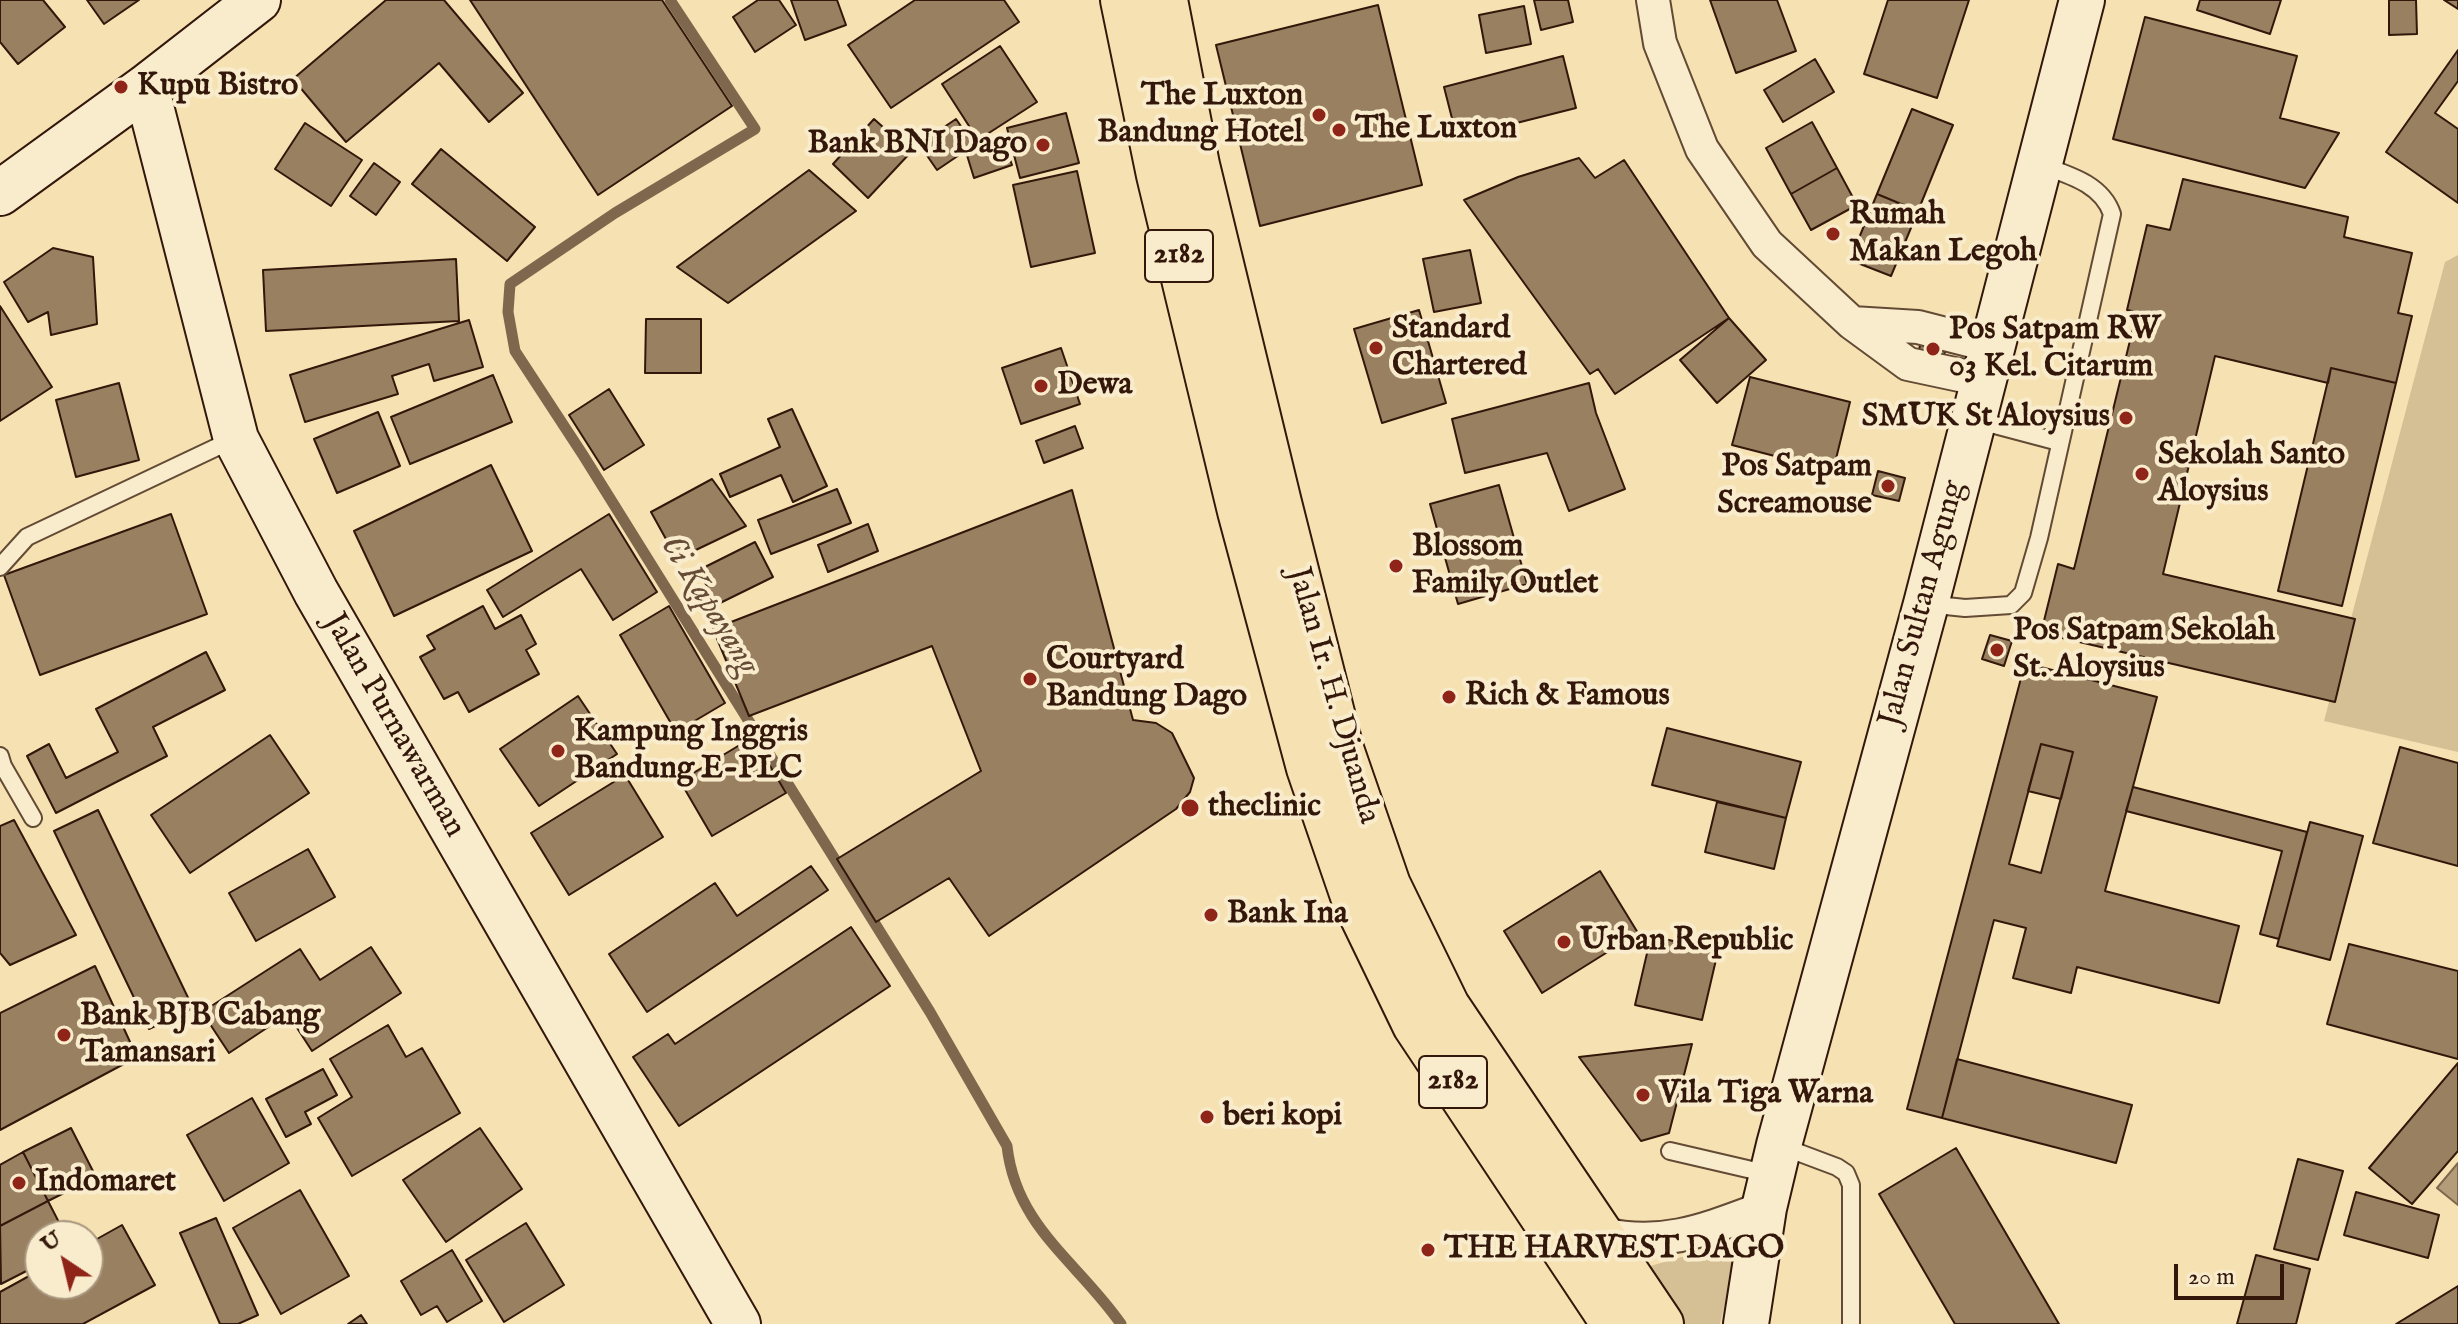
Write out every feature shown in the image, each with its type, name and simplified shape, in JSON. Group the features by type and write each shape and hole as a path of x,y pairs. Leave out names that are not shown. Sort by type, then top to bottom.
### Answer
{"main road":[{"name":"Jalan Ir. H. Djuanda","path":"1123,0 1159,175 1260,507 1341,749 1371,892 1415,1025 1614,1324"},
{"name":"Jalan Ir. H. Djuanda","path":"1165,0 1260,507"},
{"name":"Jalan Ir. H. Djuanda","path":"1371,892 1661,1324"}],"street":[{"path":"0,193 146,87 258,0"},
{"path":"1653,0 1660,43 1702,149 1767,244 1852,323 1918,327 1983,381"},
{"name":"Jalan Sultan Agung","path":"1746,1324 1771,1176 1926,604 2082,0"},
{"name":"Jalan Purnawarman","path":"146,87 236,439 316,592 738,1324"},
{"path":"1603,1234 1627,1240 1656,1241 1706,1230 1771,1176"}],"lane":[{"path":"1926,604 1965,608 2011,605 2023,593 2039,538 2112,214 2107,199 2084,182 2040,165"},
{"path":"1983,381 2059,442"},
{"path":"0,567 27,537 236,439"},
{"path":"0,756 33,818"},
{"path":"1670,1151 1771,1176 1846,1173 1851,1185 1851,1324"}],"shaded area":[{"path":"2458,255 2458,752 2324,721 2445,262"},
{"path":"2458,1163 2458,1205 2437,1188"},
{"path":"1741,1240 1720,1324 1677,1324 1640,1269"}],"building":[{"path":"0,0 43,0 65,27 18,64 0,42"},
{"path":"87,0 139,0 104,24"},
{"path":"386,0 444,0 523,93 489,122 439,63 346,142 293,79"},
{"path":"470,0 662,0 732,106 598,195"},
{"path":"758,0 779,0 796,25 755,52 733,17"},
{"path":"791,0 837,0 846,25 805,40"},
{"path":"915,0 1004,0 1019,22 891,108 848,45"},
{"path":"1534,0 1568,0 1573,22 1541,30"},
{"path":"1710,0 1777,0 1796,51 1736,73"},
{"path":"1888,0 1969,0 1937,98 1864,74"},
{"path":"2200,0 2281,0 2270,34 2197,10"},
{"path":"2389,0 2416,0 2417,34 2389,35"},
{"path":"2444,0 2458,0 2458,9"},
{"name":"The Luxton","path":"1378,5 1422,185 1260,226 1216,45"},
{"path":"1524,6 1531,44 1486,53 1479,15"},
{"path":"2145,17 2297,56 2280,118 2339,133 2305,188 2113,139"},
{"path":"1000,46 1037,102 978,140 942,84"},
{"path":"2458,50 2458,81 2435,113 2458,129 2458,203 2386,152"},
{"path":"1563,56 1576,108 1457,138 1444,87"},
{"path":"1815,59 1834,92 1783,122 1764,90"},
{"path":"1912,109 1953,125 1918,211 1877,194"},
{"name":"Bank BNI Dago","path":"1066,113 1079,163 1020,178 1007,128"},
{"path":"874,119 911,152 868,198 833,164"},
{"path":"956,119 974,145 937,170 919,144"},
{"path":"1812,122 1837,168 1791,194 1766,148"},
{"path":"305,123 362,160 331,206 275,169"},
{"path":"1003,139 1012,165 974,178 966,152"},
{"path":"441,149 535,227 507,261 412,184"},
{"path":"1579,158 1595,178 1624,160 1729,318 1615,394 1598,369 1590,374 1464,200 1518,177"},
{"path":"374,163 400,182 376,215 350,196"},
{"path":"1837,168 1857,205 1811,230 1791,194"},
{"path":"809,170 856,211 728,303 677,267"},
{"path":"1077,171 1095,253 1031,267 1013,185"},
{"name":"Sekolah Santo Aloysius","path":"2183,179 2348,217 2344,237 2412,253 2398,313 2412,316 2396,383 2331,368 2328,383 2215,356 2163,574 2355,619 2335,702 2041,633 2058,564 2074,569 2137,312 2127,310 2147,225 2170,230"},
{"path":"1877,194 1918,211 1891,276 1850,260"},
{"path":"53,248 93,257 97,324 51,335 48,312 28,322 4,282"},
{"path":"1470,250 1481,303 1434,312 1423,259"},
{"path":"456,259 459,321 266,331 263,270"},
{"path":"0,306 52,387 0,421"},
{"path":"1419,310 1446,403 1382,423 1354,329"},
{"path":"1729,318 1766,360 1717,403 1680,360"},
{"path":"646,319 701,319 701,373 645,373"},
{"path":"469,320 483,367 434,381 429,364 392,376 398,394 305,422 290,375"},
{"name":"Pos Satpam RW 03 Kel. Citarum","path":"1922,337 1947,343 1943,360 1918,354"},
{"name":"Dewa","path":"1061,348 1080,404 1021,424 1002,368"},
{"path":"2331,368 2396,383 2342,606 2278,591"},
{"path":"493,375 512,422 410,464 391,417"},
{"path":"1750,377 1850,402 1833,471 1732,445"},
{"path":"119,383 139,460 76,477 56,400"},
{"path":"1589,383 1596,413 1625,489 1569,511 1547,453 1465,473 1452,419"},
{"path":"609,389 644,445 604,470 569,415"},
{"path":"792,409 827,486 793,502 781,475 730,497 720,474 780,447 768,419"},
{"path":"378,412 400,466 337,493 314,439"},
{"path":"1075,426 1083,448 1044,463 1036,441"},
{"path":"491,465 532,551 394,616 354,531"},
{"name":"Pos Satpam Screamouse","path":"1878,471 1905,478 1899,501 1872,495"},
{"path":"712,479 746,526 677,559 651,512"},
{"path":"1499,485 1527,584 1458,604 1430,504"},
{"path":"837,489 851,523 771,554 758,520"},
{"path":"1072,490 1133,720 1156,723 1172,733 1194,778 1190,792 1176,809 989,936 949,878 876,922 837,859 981,771 932,646 749,716 713,629"},
{"path":"171,514 207,614 40,675 4,575"},
{"path":"609,514 657,592 613,620 581,569 503,617 487,590"},
{"path":"868,524 878,551 828,572 818,545"},
{"path":"755,542 773,577 716,605 699,570"},
{"path":"483,606 495,629 521,615 536,644 526,650 539,674 469,712 458,692 444,699 420,657 435,649 427,636"},
{"path":"669,606 725,703 676,732 620,635"},
{"name":"Pos Satpam Sekolah St. Aloysius","path":"1990,635 2012,641 2004,666 1982,659"},
{"path":"206,652 225,690 153,727 167,756 56,813 27,756 49,744 66,778 118,752 96,709"},
{"path":"2025,663 2157,697 2105,891 2239,926 2219,1003 2077,967 2071,993 2013,978 2026,928 1994,920 1942,1118 1907,1109","holes":["2041,744 2073,752 2041,873 2009,864"]},
{"name":"Kampung Inggris Bandung E-PLC","path":"578,696 617,754 539,806 500,749"},
{"path":"1667,728 1801,762 1786,818 1652,785"},
{"path":"270,735 309,793 190,873 151,815"},
{"path":"753,737 786,793 712,836 680,781"},
{"path":"2041,744 2073,752 2061,799 2028,791"},
{"path":"2400,747 2458,763 2458,866 2373,843"},
{"path":"625,775 663,837 569,895 531,833"},
{"path":"2133,787 2307,832 2279,939 2260,934 2282,851 2126,811"},
{"path":"1717,802 1786,818 1774,869 1705,852"},
{"path":"98,810 193,1008 149,1029 54,831"},
{"path":"14,820 76,935 10,965 0,953 0,826"},
{"path":"2310,822 2363,836 2330,960 2277,946"},
{"path":"308,849 335,897 256,941 229,893"},
{"path":"811,866 828,890 647,1012 609,954 715,883 737,916"},
{"path":"1600,871 1638,933 1542,993 1504,931"},
{"path":"851,927 890,986 679,1126 633,1057 668,1034 675,1044"},
{"path":"1651,936 1718,951 1702,1020 1635,1005"},
{"path":"2349,944 2458,971 2458,1059 2327,1024"},
{"path":"371,947 401,993 312,1051 288,1014 229,1053 202,1012 300,949 320,980"},
{"name":"Bank BJB Cabang Tamansari","path":"95,966 137,1057 0,1130 0,1013"},
{"path":"388,1025 406,1057 422,1048 460,1113 352,1176 318,1118 352,1097 330,1059"},
{"name":"Vila Tiga Warna","path":"1692,1044 1669,1133 1641,1141 1579,1057"},
{"path":"1957,1059 2132,1105 2116,1163 1942,1118"},
{"path":"2458,1063 2458,1151 2412,1204 2369,1168"},
{"path":"323,1069 337,1095 305,1112 311,1124 286,1137 266,1099"},
{"path":"252,1098 289,1163 224,1201 187,1135"},
{"path":"71,1128 96,1177 48,1201 23,1152"},
{"path":"480,1128 522,1189 446,1242 403,1180"},
{"path":"1956,1148 2059,1324 1955,1324 1879,1194"},
{"name":"Indomaret","path":"23,1152 48,1201 0,1226 0,1165"},
{"path":"2298,1159 2343,1171 2318,1260 2274,1249"},
{"path":"300,1190 349,1276 281,1314 233,1228"},
{"path":"2356,1192 2439,1215 2428,1258 2344,1235"},
{"path":"48,1201 58,1220 24,1220 24,1272 1,1284 0,1226"},
{"path":"216,1218 258,1315 238,1324 220,1324 180,1233"},
{"path":"526,1223 564,1285 504,1322 466,1260"},
{"path":"122,1225 155,1285 83,1324 0,1324 0,1292 24,1279 24,1300 104,1300 104,1235"},
{"path":"452,1250 482,1301 447,1322 437,1306 421,1315 401,1281"},
{"path":"2256,1255 2310,1269 2296,1324 2237,1324"},
{"path":"2458,1286 2458,1324 2396,1324"},
{"path":"361,1315 367,1324 348,1324"}],"waterway":[{"name":"Ci Kapayang","path":"670,0 755,129 615,213 510,284 508,312 515,351 930,1012 1007,1146 1013,1174 1036,1222 1121,1324"}],"place":[{"name":"Kupu Bistro","path":"121,87"},
{"name":"The Luxton Bandung Hotel","path":"1319,115"},
{"name":"The Luxton","path":"1339,130"},
{"name":"Bank BNI Dago","path":"1043,145"},
{"name":"Rumah Makan Legoh","path":"1833,234"},
{"name":"Standard Chartered","path":"1376,348"},
{"name":"Pos Satpam RW 03 Kel. Citarum","path":"1933,349"},
{"name":"Dewa","path":"1041,386"},
{"name":"SMUK St Aloysius","path":"2126,418"},
{"name":"Sekolah Santo Aloysius","path":"2142,474"},
{"name":"Pos Satpam Screamouse","path":"1888,486"},
{"name":"Blossom Family Outlet","path":"1396,566"},
{"name":"Pos Satpam Sekolah St. Aloysius","path":"1997,650"},
{"name":"Courtyard Bandung Dago","path":"1030,679"},
{"name":"Rich & Famous","path":"1449,697"},
{"name":"Kampung Inggris Bandung E-PLC","path":"558,751"},
{"name":"theclinic","path":"1190,808"},
{"name":"Bank Ina","path":"1211,915"},
{"name":"Urban Republic","path":"1564,942"},
{"name":"Bank BJB Cabang Tamansari","path":"64,1035"},
{"name":"Vila Tiga Warna","path":"1643,1095"},
{"name":"beri kopi","path":"1207,1117"},
{"name":"Indomaret","path":"19,1183"},
{"name":"THE HARVEST DAGO","path":"1428,1250"}]}
